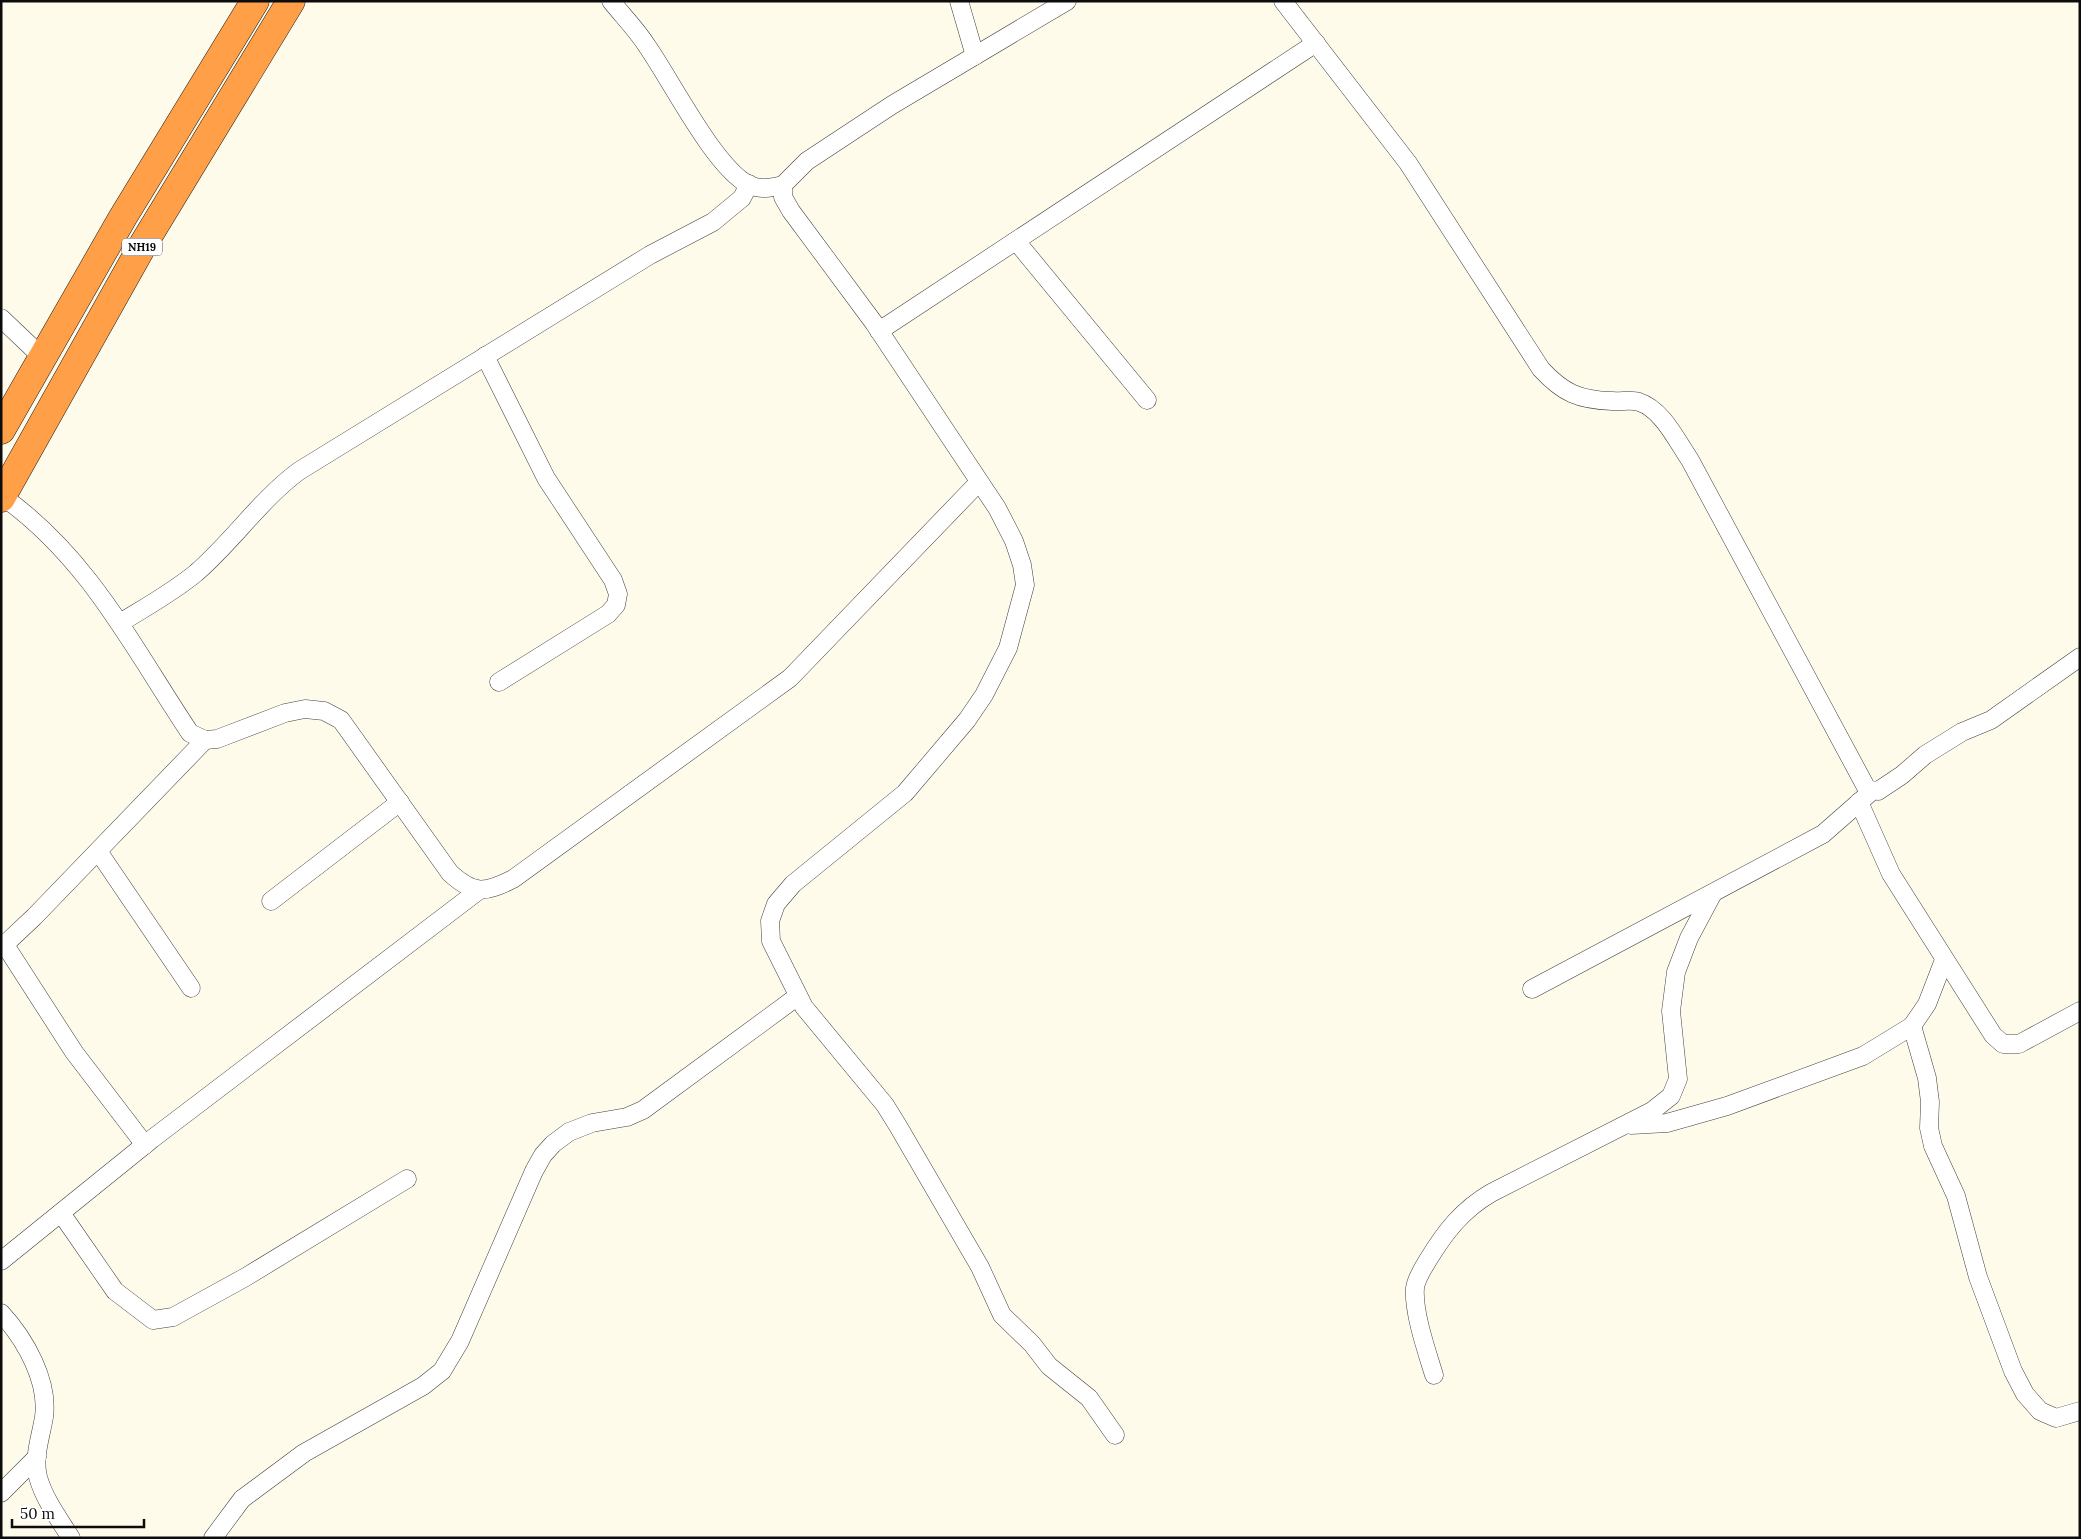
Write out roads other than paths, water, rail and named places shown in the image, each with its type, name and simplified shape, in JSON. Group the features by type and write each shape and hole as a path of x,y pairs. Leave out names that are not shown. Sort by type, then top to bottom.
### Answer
{"highway":[{"name":"NH19","path":"1,430 123,217 255,1"},
{"name":"NH19","path":"2,497 144,243 291,1"}],"street":[{"path":"611,1 647,46 716,153 735,174 749,184 764,189 783,185 807,161 892,105 1067,1"},
{"path":"960,1 975,56"},
{"path":"1283,1 1408,163 1541,369 1557,386 1579,397 1640,402 1655,412 1671,431 1706,490 1862,784 1891,874 1982,1022 2003,1044 2019,1044 2080,1011"},
{"path":"879,331 1316,44"},
{"path":"120,623 197,572 264,501 299,471 650,255 713,222 742,198 749,184"},
{"path":"783,185 783,197 791,211 879,331 997,508 1014,541 1022,565 1025,585 1008,648 984,695 967,720 925,772 905,793 810,868 776,904 770,921 771,941 798,996 817,1025 865,1080 898,1126 980,1267 1002,1315 1032,1344 1049,1366 1089,1398 1115,1435"},
{"path":"1016,241 1148,400"},
{"path":"1,318 42,357"},
{"path":"485,356 546,478 587,538 613,580 618,594 616,605 608,614 499,682"},
{"path":"1,1261 145,1145 478,891 494,888 513,879 790,678 979,482"},
{"path":"2,497 32,518 80,568 120,623 190,733 205,740 217,738 285,713 305,709 324,711 341,720 450,873 462,885 478,891"},
{"path":"1532,989 1823,834 1866,797 1902,775 1925,755 1962,732 1991,720 2080,657"},
{"path":"145,1145 74,1052 43,1001 3,946 205,740"},
{"path":"271,901 400,802"},
{"path":"98,851 191,988"},
{"path":"1434,1375 1422,1335 1415,1287 1439,1241 1454,1221 1473,1204 1652,1111 1671,1096 1678,1079 1671,1011 1676,972 1689,938 1713,893"},
{"path":"1621,1126 1667,1123 1727,1106 1863,1056 1893,1040 1912,1026 1926,1004 1944,960"},
{"path":"213,1538 242,1499 304,1453 423,1386 442,1371 460,1342 534,1171 553,1144 569,1132 592,1123 627,1117 643,1110 798,996"},
{"path":"1912,1026 1927,1078 1930,1102 1929,1128 1933,1146 1956,1196 1978,1278 2013,1371 2025,1394 2040,1411 2056,1418 2080,1411"},
{"path":"61,1213 115,1291 153,1320 173,1317 244,1278 407,1179"},
{"path":"1,1313 10,1322 34,1362 42,1386 44,1414 37,1457 38,1476 46,1498 71,1538"},
{"path":"1,1493 37,1457"}]}
